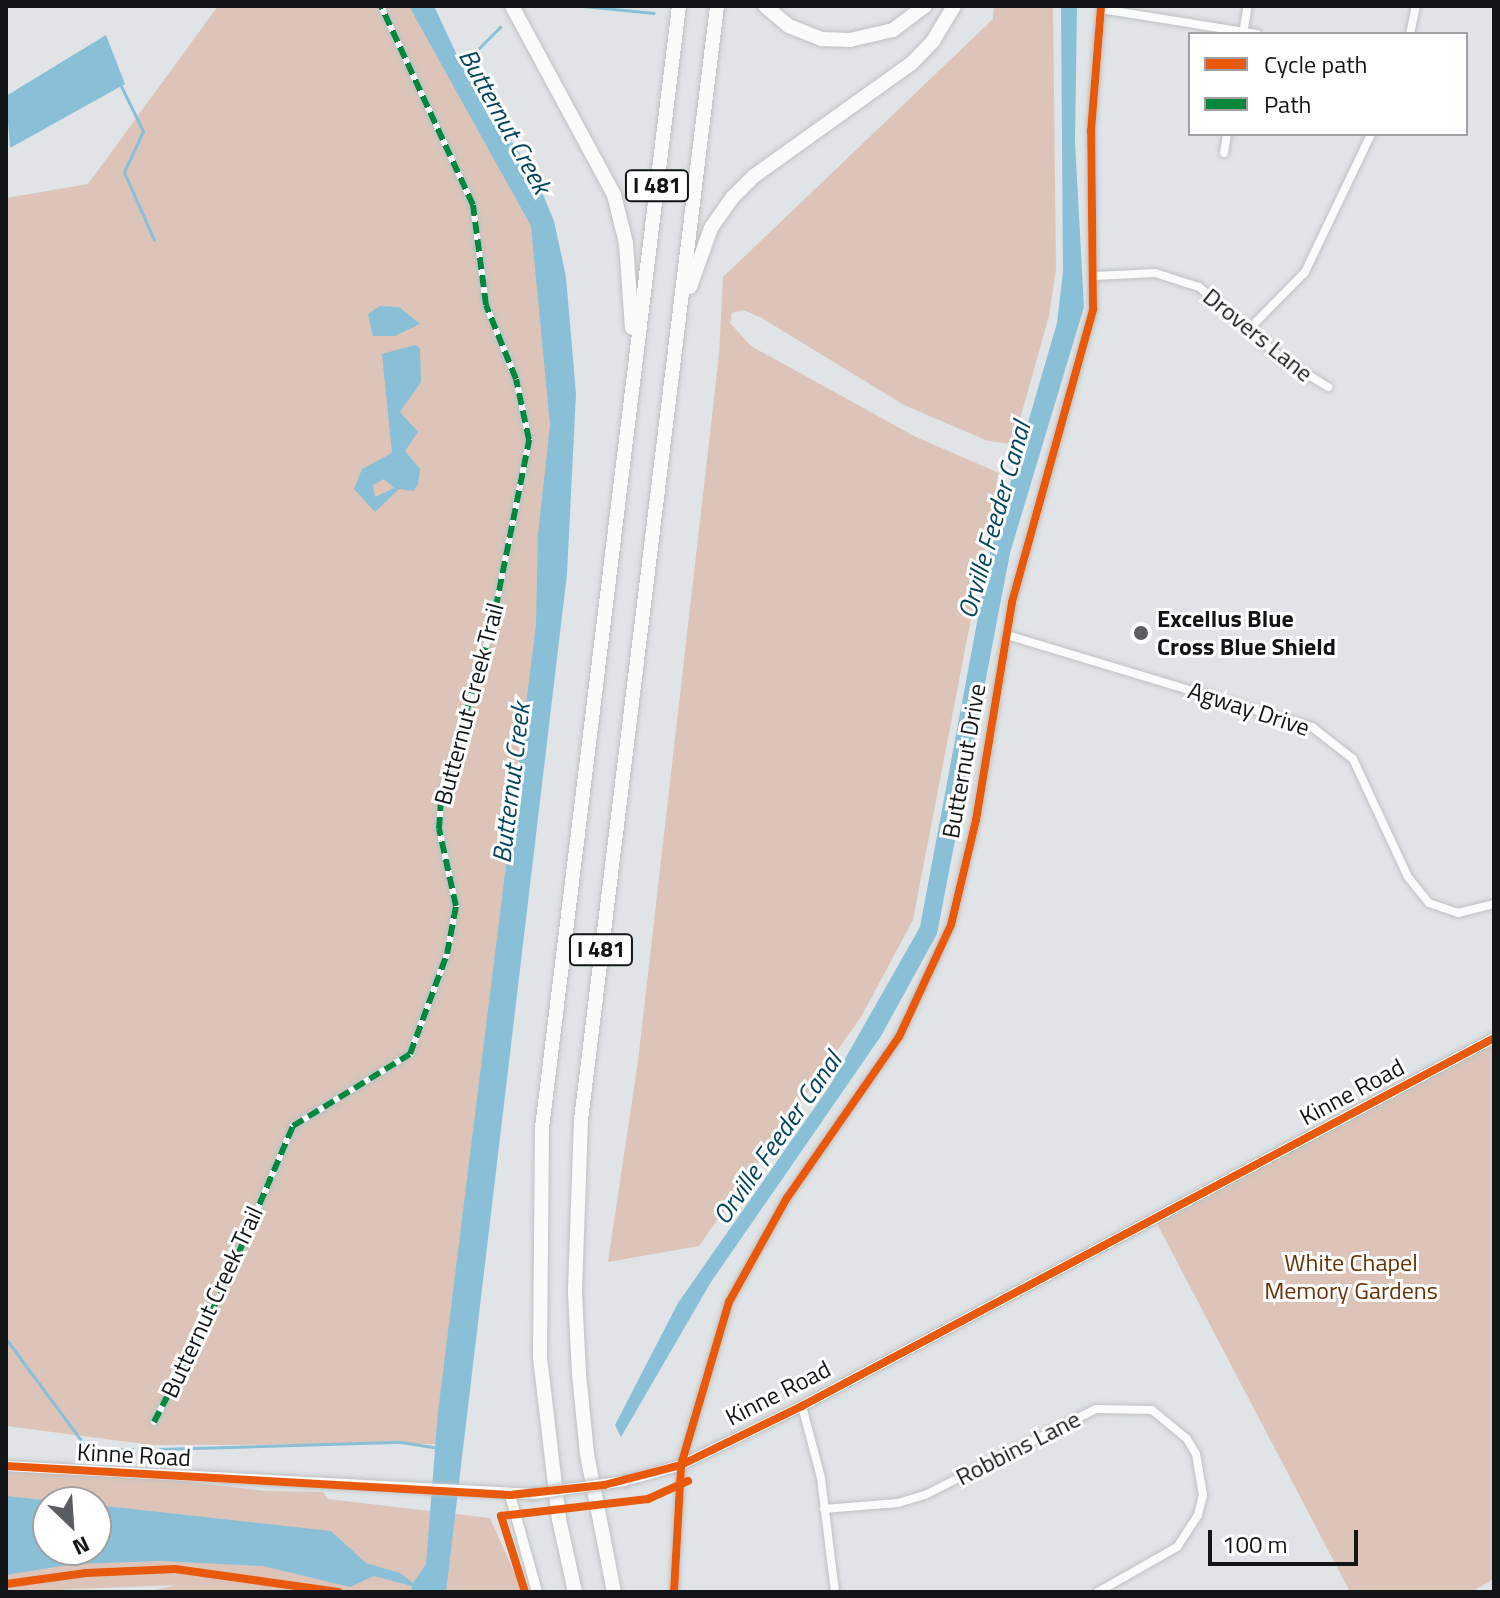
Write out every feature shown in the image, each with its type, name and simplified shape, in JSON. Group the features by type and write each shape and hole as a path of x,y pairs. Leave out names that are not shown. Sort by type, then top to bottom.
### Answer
{"highway":[{"path":"512,6 614,195 629,264 633,365"},
{"name":"I 481","path":"575,1592 559,1519 540,1358 539,1170 633,365 679,6"},
{"name":"I 481","path":"614,1592 587,1454 580,1387 576,1206 586,1074 717,6"},
{"path":"765,6 789,26 822,39 850,40 893,30 925,6"},
{"path":"680,318 711,228 733,197 754,176 904,70 933,41 954,6"}],"street":[{"name":"Butternut Creek Trail","path":"154,1422 224,1287 293,1126 410,1054 429,1012 456,906 439,829 441,797 492,626 529,440 516,379 486,305 473,205 381,6"},
{"path":"1101,7 1244,32 1248,6"},
{"path":"1410,32 1416,6"},
{"name":"Butternut Drive","path":"674,1592 681,1465 711,1353 754,1251 869,1086 939,958 976,820 1025,548 1090,328 1095,276 1091,131 1101,7"},
{"path":"1224,153 1227,136"},
{"path":"1251,327 1305,272 1370,136"},
{"name":"Drovers Lane","path":"1095,276 1155,273 1188,282 1251,327 1284,360 1328,387"},
{"name":"Agway Drive","path":"1007,635 1312,727 1353,759 1408,877 1429,903 1458,913 1494,904"},
{"name":"Kinne Road","path":"6,1466 398,1491 510,1495 625,1481 681,1465 802,1406 1494,1038"},
{"path":"802,1406 824,1509 835,1592"},
{"name":"Robbins Lane","path":"824,1509 898,1503 925,1495 1096,1409 1152,1410 1187,1439 1196,1454 1203,1495 1198,1515 1177,1547 1098,1592"},
{"path":"510,1495 537,1592"}],"green space":[{"path":"218,6 419,6 539,218 563,394 450,1444 152,1445 6,1426 6,198 88,184"},
{"path":"994,6 1053,6 1056,269 1049,316 1013,444 988,441 904,405 760,317 743,310 732,313 730,323 751,346 914,436 999,473 913,920 861,1017 699,1246 608,1262 638,1061 719,355 723,277 993,19"},
{"name":"White Chapel Memory Gardens","path":"1494,1038 1494,1579 1471,1592 1350,1592 1154,1218"},
{"path":"6,1461 267,1491 323,1492 328,1499 490,1518 523,1592 146,1592 177,1585 6,1592"}],"water":[{"path":"409,6 434,6 462,66 537,180 554,221 566,277 576,394 567,574 446,1592 411,1592 412,1586 374,1576 350,1587 263,1566 160,1561 112,1563 112,1507 331,1531 366,1563 400,1573 413,1583 426,1564 438,1412 536,625 538,534 550,425 531,226"},
{"path":"1061,6 1077,6 1075,142 1084,307 1010,553 937,934 881,1036 711,1282 621,1437 615,1425 678,1303 829,1087 920,927 990,553 1057,323 1063,272"},
{"path":"106,35 125,84 10,148 6,96"},
{"path":"380,306 399,307 420,324 395,336 373,336 368,314"},
{"path":"415,345 420,348 421,382 400,412 418,432 405,451 420,469 418,485 413,491 399,489 375,512 354,489 362,469 392,453 382,354","holes":["384,479 394,488 375,497 373,485"]},
{"path":"6,1496 32,1499 32,1566 61,1566 6,1575"}],"waterway":[{"path":"583,6 654,13"},
{"name":"Butternut Creek","path":"464,74 472,55 500,27"},
{"path":"121,86 143,131 124,172 154,240"},
{"path":"6,1339 88,1450 132,1449"},
{"path":"160,1449 401,1442 439,1448"}],"marked path":[{"path":"154,1422 224,1287 293,1126 410,1054 447,954 456,906 439,829 441,797 492,626 529,440 516,379 486,305 473,205 381,6"}],"cycle path":[{"path":"674,1592 681,1465 729,1302 787,1198 899,1037 951,925 976,820 1012,602 1093,309 1091,131 1101,6"},
{"path":"6,1466 510,1495 604,1485 681,1465 802,1406 1494,1038"},
{"path":"525,1592 501,1516 648,1499 688,1481"},
{"path":"6,1584 86,1573 175,1569 338,1592"}],"place":[{"name":"Excellus Blue Cross Blue Shield","path":"1141,633"}],"water label":[{"name":"Orville Feeder Canal","path":"994,520"},
{"name":"Orville Feeder Canal","path":"777,1138"}]}
